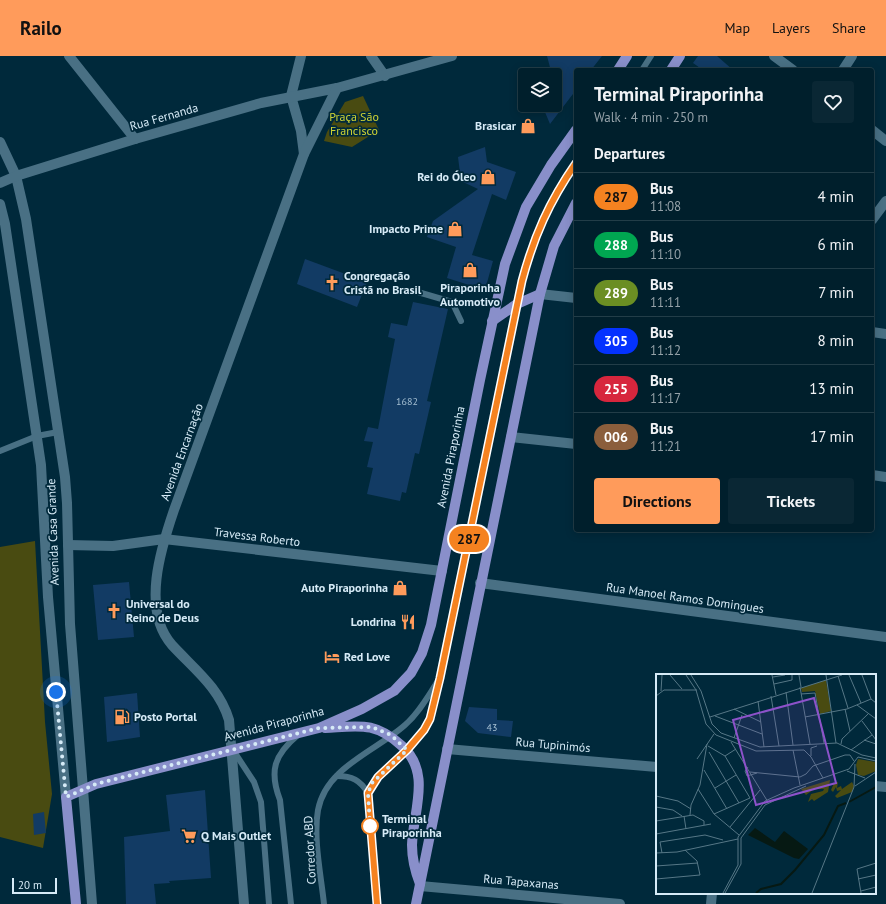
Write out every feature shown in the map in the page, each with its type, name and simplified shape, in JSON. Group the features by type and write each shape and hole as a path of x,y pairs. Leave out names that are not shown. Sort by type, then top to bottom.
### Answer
{"main road":[{"path":"619,68 627,56"},
{"path":"671,68 680,56"},
{"name":"Avenida Piraporinha","path":"66,797 96,784 319,728 394,691 411,673 427,641 505,264 526,207 548,170 574,133"},
{"path":"416,904 480,583 540,294 554,246 574,208"},
{"path":"492,321 517,304 540,294"},
{"path":"319,728 363,726 379,729 391,735 407,750 416,764 419,776 418,805 412,846 413,864 420,886"},
{"name":"Avenida Casa Grande","path":"66,797 76,904"}],"street":[{"path":"69,56 135,139"},
{"path":"78,56 80,70"},
{"name":"Avenida Encarnação","path":"301,56 291,96 301,131 304,154"},
{"path":"371,56 385,76"},
{"path":"337,88 385,76 452,56"},
{"path":"774,56 790,68"},
{"path":"844,68 852,56"},
{"name":"Avenida Encarnação","path":"244,904 233,749 229,720 221,699 212,686 171,644 160,623 156,581 158,562 164,539 304,154 337,88"},
{"name":"Rua Fernanda","path":"0,183 16,176 135,139 291,96 337,88"},
{"path":"874,132 886,141"},
{"name":"Avenida Casa Grande","path":"0,142 16,176 26,219 58,432 67,503 70,624 92,904"},
{"path":"874,217 886,201"},
{"name":"Avenida Casa Grande","path":"0,204 5,224 37,436 44,498 48,604 66,797"},
{"path":"540,294 574,298"},
{"path":"874,332 886,334"},
{"path":"511,437 574,444"},
{"path":"874,475 886,477"},
{"name":"Travessa Roberto","path":"68,545 113,546 164,539 442,571"},
{"name":"Rua Manoel Ramos Domingues","path":"480,583 886,637"},
{"name":"Rua Tupinimós","path":"447,749 656,767"},
{"path":"876,786 886,787"},
{"name":"Rua Tapaxanas","path":"420,886 620,904"},
{"path":"711,904 712,894"}],"lane":[{"path":"643,68 651,56"},
{"name":"Corredor ABD","path":"368,793 378,777 407,750 424,730 430,719 440,678 517,304 530,249 539,226 552,200 574,166"},
{"path":"411,290 452,302 461,321"},
{"path":"0,451 37,436 58,432"},
{"name":"Corredor ABD","path":"324,904 317,821 322,797 337,776 405,725 416,714 440,678"},
{"path":"291,904 280,800 273,776 275,765 284,748 301,733"},
{"name":"Avenida Encarnação","path":"233,749 254,782 261,802 269,904"},
{"path":"337,776 346,776 356,779 363,784 368,793 377,904"}],"green space":[{"name":"Praça São Francisco","path":"363,96 379,130 352,147 324,141 327,132 345,102"},
{"path":"35,541 45,722 52,794 43,848 0,837 0,547"}],"building":[{"path":"547,56 602,56 593,68 574,68 574,93 562,108 562,68 550,68"},
{"path":"698,56 717,56 731,68 700,68 693,63"},
{"path":"545,112 559,112 550,124"},
{"path":"485,147 487,162 516,172 506,200 492,194 472,255 493,261 485,290 447,278 456,247 427,237 433,221 478,189 461,181 458,157"},
{"name":"Congregação Cristã no Brasil","path":"305,259 367,282 357,307 297,284"},
{"path":"413,302 448,309 427,401 431,402 419,454 415,453 406,493 402,492 400,501 367,494 373,468 367,467 373,442 364,441 368,427 378,429 395,339 388,337 391,323 407,326"},
{"name":"Universal do Reino de Deus","path":"129,582 134,637 98,640 93,585"},
{"name":"Posto Portal","path":"137,693 140,737 107,742 104,697"},
{"path":"469,707 497,709 497,720 513,721 511,737 478,733 465,721"},
{"path":"205,790 211,878 169,881 170,883 154,884 156,904 126,904 124,837 170,831 166,795"},
{"path":"44,812 46,833 34,835 33,814"}],"bus line":[{"name":"287","path":"377,904 368,793 372,783 417,740 430,719 440,678 522,281 530,249 539,226 552,200 574,166"}],"place":[{"name":"Brasicar","path":"528,126"},
{"name":"Rei do Óleo","path":"488,177"},
{"name":"Impacto Prime","path":"455,229"},
{"name":"Piraporinha Automotivo","path":"470,270"},
{"name":"Congregação Cristã no Brasil","path":"332,283"},
{"name":"Auto Piraporinha","path":"400,588"},
{"name":"Universal do Reino de Deus","path":"114,611"},
{"name":"Londrina","path":"408,622"},
{"name":"Red Love","path":"332,657"},
{"name":"Posto Portal","path":"122,717"},
{"name":"Terminal Piraporinha","path":"370,826"},
{"name":"Q Mais Outlet","path":"189,836"}],"route":[{"path":"56,692 66,797 96,784 319,728 363,726 379,729 391,735 407,750 372,783 368,793 370,826"}]}
